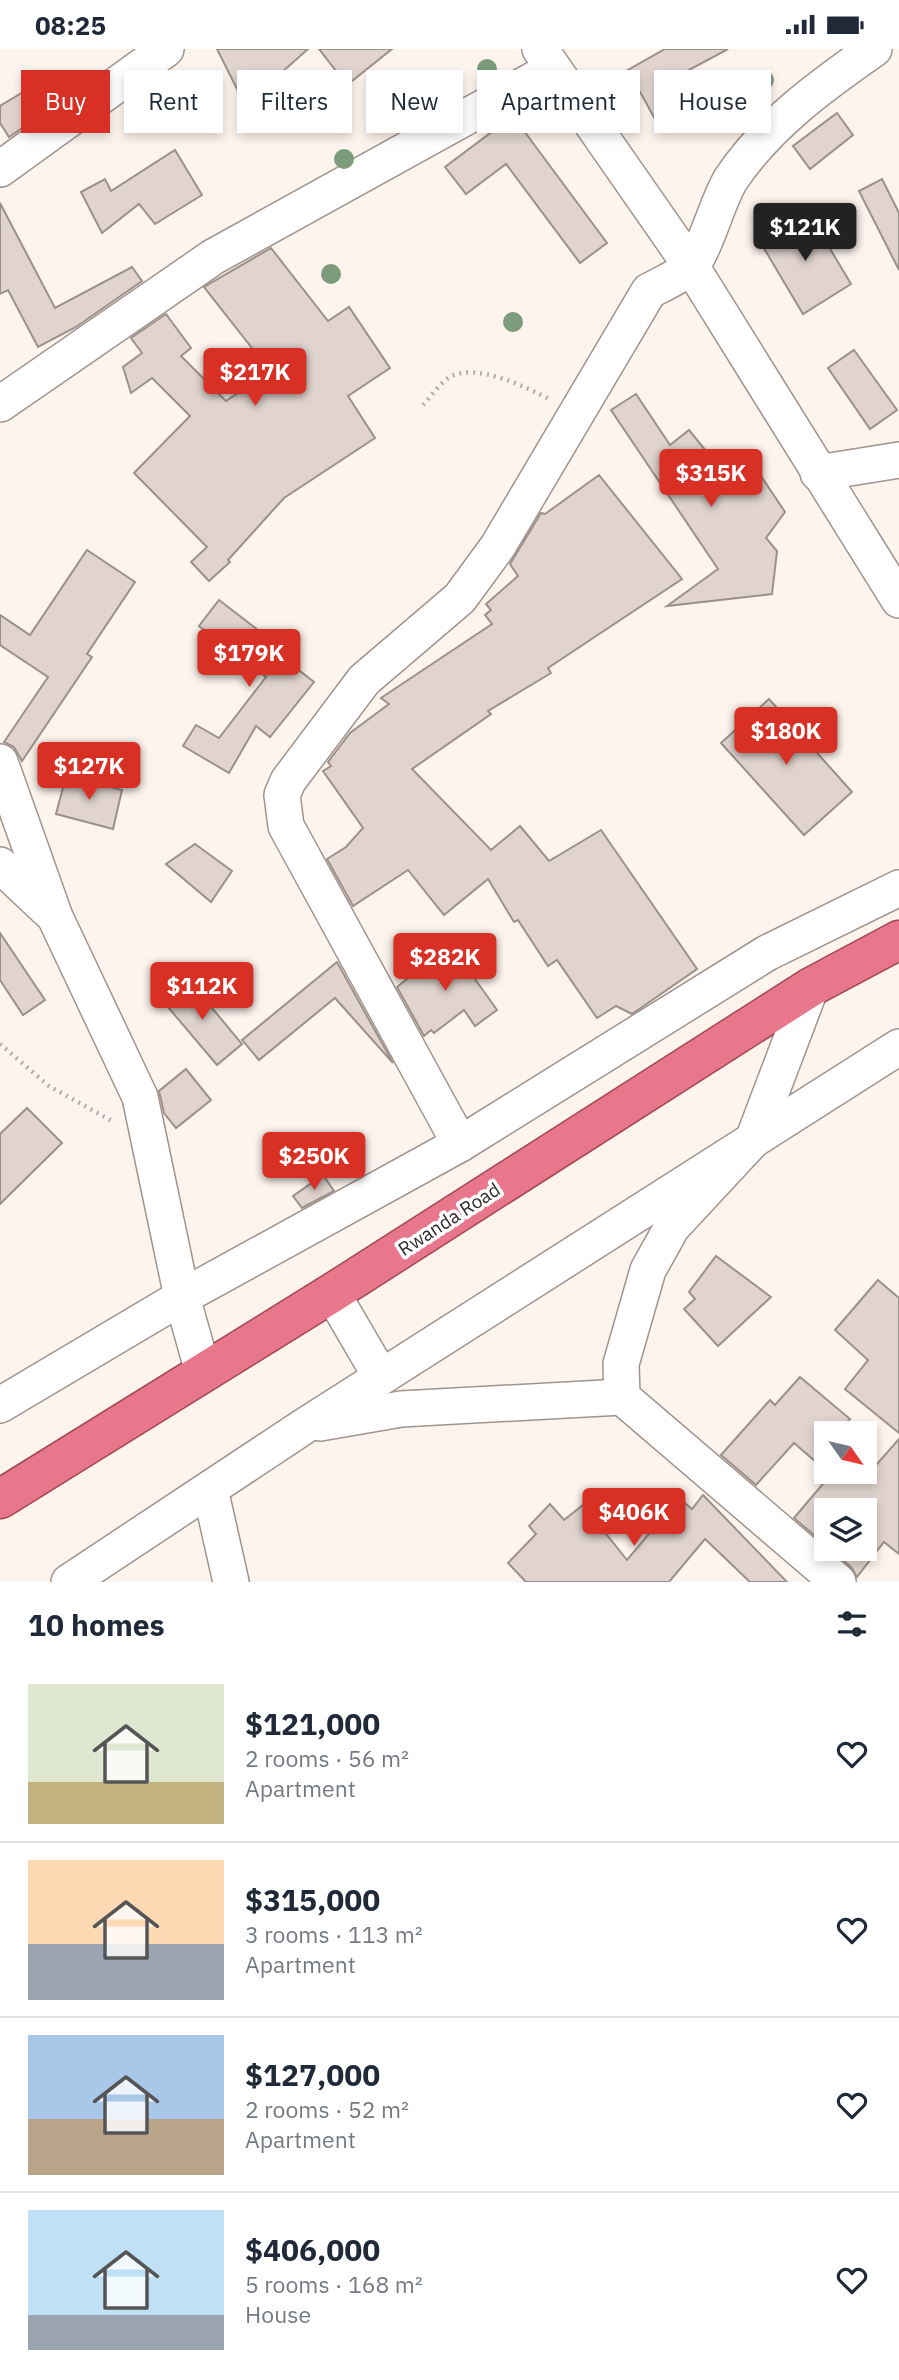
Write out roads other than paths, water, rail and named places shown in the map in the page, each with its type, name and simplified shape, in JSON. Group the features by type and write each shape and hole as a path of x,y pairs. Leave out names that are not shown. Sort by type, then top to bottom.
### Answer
{"highway":[{"name":"Rwanda Road","path":"0,1499 332,1293 811,986 899,940"}],"street":[{"path":"0,169 166,49"},
{"path":"460,1145 286,826 282,795 288,781 364,681 460,598 472,584 649,291 691,266 730,180 754,149 779,122 816,90 874,49"},
{"path":"0,404 214,257 546,59 691,266 899,600"},
{"path":"818,473 899,460"},
{"path":"0,762 55,917 130,1070 140,1097 182,1297 203,1372"},
{"path":"0,865 55,917"},
{"path":"0,1405 182,1297 460,1145 767,953 899,888"},
{"path":"622,1397 621,1364 648,1271 672,1227 753,1140 811,986"},
{"path":"69,1582 306,1425 899,1048"},
{"path":"332,1293 381,1377"},
{"path":"306,1425 401,1409 622,1397 838,1582"},
{"path":"210,1489 231,1582"}]}
